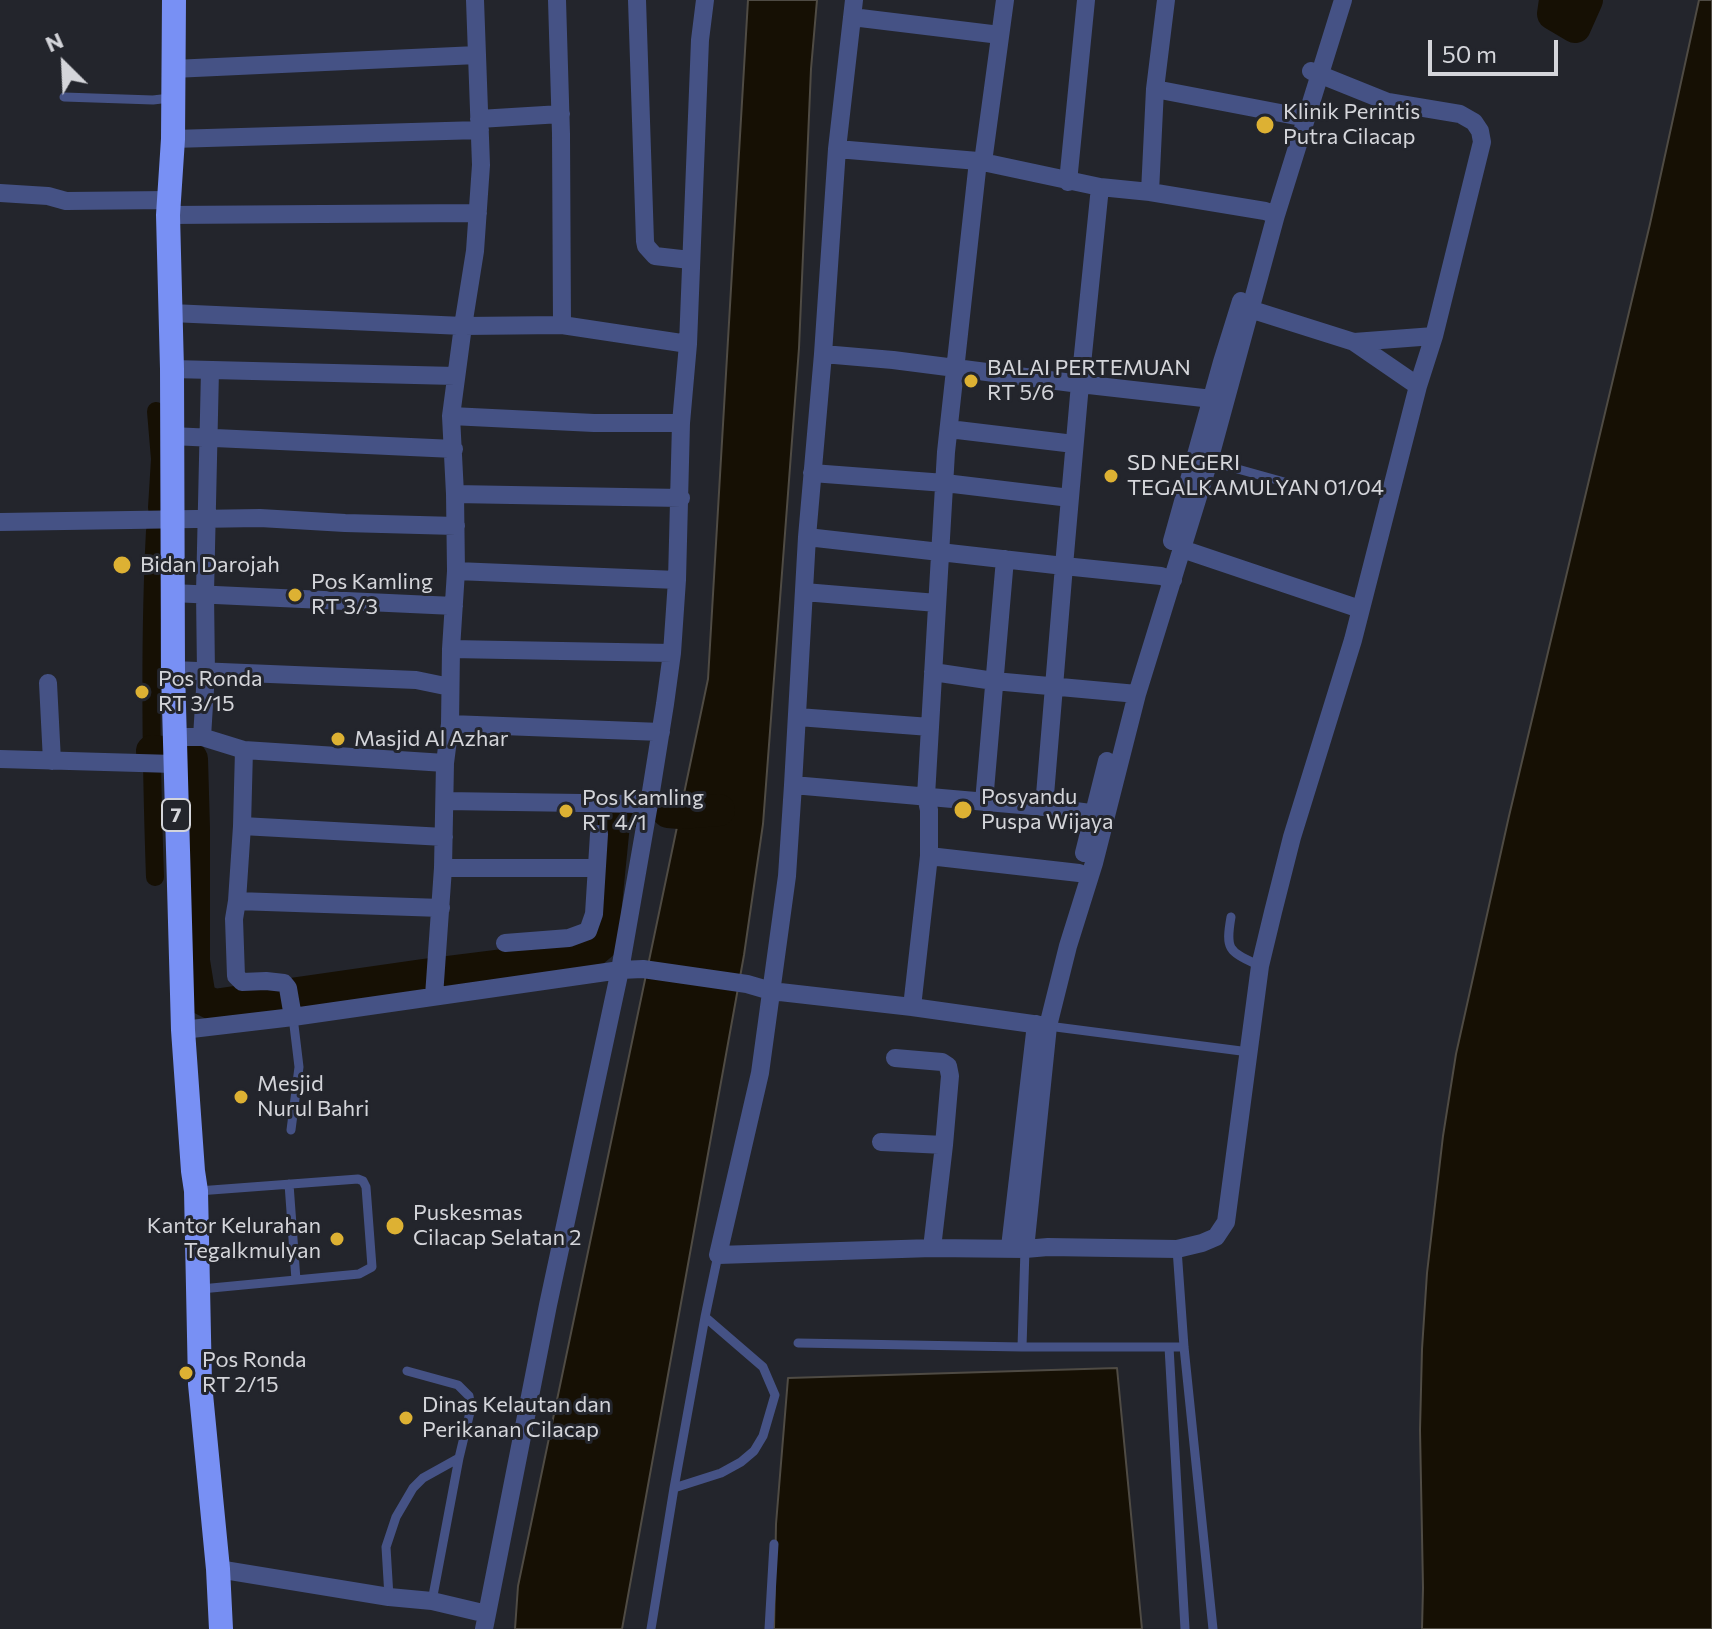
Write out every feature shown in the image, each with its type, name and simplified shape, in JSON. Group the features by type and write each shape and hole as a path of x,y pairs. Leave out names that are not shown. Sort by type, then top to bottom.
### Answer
{"highway":[{"name":"7","path":"174,0 169,207 174,737 167,763 196,1191 200,1384 221,1629"}],"street":[{"path":"434,991 441,908 445,763 450,724 456,571 451,416 475,251 481,165 475,0"},
{"path":"557,0 562,325"},
{"path":"637,0 646,246 655,256 690,260"},
{"path":"218,1569 389,1597 432,1601 486,1622 548,1305 620,970 672,653 700,40 705,0"},
{"path":"912,1007 929,856 926,796 949,429 980,162 1005,0"},
{"path":"1068,182 1086,0"},
{"path":"1150,192 1155,89 1166,0"},
{"path":"1271,213 1315,72 1332,0"},
{"path":"1017,1248 1042,1025 1131,693 1246,307 1296,116 1343,0"},
{"path":"1000,35 853,9 837,149 807,537 787,876 760,1073 718,1255 932,1248 1177,1249 1216,1237 1226,1222 1260,966 1292,837 1353,640 1482,142 1474,122 1460,114 1388,102 1315,72"},
{"path":"173,69 477,55"},
{"path":"1155,89 1296,116"},
{"path":"173,139 480,124 561,114"},
{"path":"837,149 980,162 1068,182 1150,192 1271,213"},
{"path":"1044,807 1074,444 1100,187"},
{"path":"0,193 48,196 66,201 169,207 478,213"},
{"path":"1246,307 1354,342 1418,386"},
{"path":"171,313 463,326 562,325 688,344"},
{"path":"1354,342 1434,336"},
{"path":"823,354 1218,399"},
{"path":"172,369 455,376"},
{"path":"202,737 206,673 210,370"},
{"path":"1167,578 1182,549 1209,461 1218,399"},
{"path":"451,416 594,423 681,423"},
{"path":"949,429 1074,444"},
{"path":"171,436 454,449"},
{"path":"812,473 945,483 1070,498"},
{"path":"455,494 681,498"},
{"path":"0,522 260,518 456,526"},
{"path":"807,537 1167,578"},
{"path":"1182,549 1360,609"},
{"path":"984,802 1005,559"},
{"path":"456,571 677,580"},
{"path":"804,592 937,603"},
{"path":"172,593 454,606"},
{"path":"451,649 672,653"},
{"path":"173,670 416,680 450,687"},
{"path":"933,672 994,681 1131,693"},
{"path":"48,683 52,761"},
{"path":"798,717 930,727"},
{"path":"450,724 661,732"},
{"path":"174,737 202,737 244,750 445,763"},
{"path":"244,750 242,826 234,919 236,976 242,982 284,983 291,1003"},
{"path":"0,759 167,763"},
{"path":"793,785 1100,813"},
{"path":"445,801 649,804"},
{"path":"1074,908 1079,873 1100,813"},
{"path":"242,826 444,837"},
{"path":"505,943 569,938 588,931 594,914 599,834"},
{"path":"929,856 1079,873"},
{"path":"443,868 596,868"},
{"path":"237,901 441,908"},
{"path":"183,1030 291,1003 643,969 747,984 771,991 1042,1025"},
{"path":"895,1058 942,1062 948,1066 950,1076 932,1248"},
{"path":"881,1142 944,1145"}],"lane":[{"path":"64,97 153,100 173,97"},
{"path":"1209,461 1295,485"},
{"path":"1231,917 1227,940 1229,948 1260,966"},
{"path":"291,1003 299,1067 291,1130"},
{"path":"1042,1025 1249,1052"},
{"path":"196,1191 363,1181 372,1267 359,1274 198,1289"},
{"path":"289,1184 296,1280"},
{"path":"1017,1248 1022,1347"},
{"path":"1177,1249 1213,1629"},
{"path":"651,1629 718,1255"},
{"path":"674,1488 721,1473 754,1451 763,1436 775,1395 763,1367 705,1317"},
{"path":"798,1343 1184,1347"},
{"path":"1169,1347 1185,1629"},
{"path":"407,1371 458,1385 469,1396 471,1408 432,1601"},
{"path":"389,1597 386,1547 396,1517 413,1488 423,1478 459,1458"},
{"path":"769,1629 774,1544"}],"shaded area":[{"path":"748,0 817,0 811,69 799,348 763,824 744,955 622,1629 515,1629 518,1586 708,679"},
{"path":"1699,0 1712,0 1712,1629 1422,1629 1422,1349 1427,1273 1456,1054 1509,816 1650,224"},
{"path":"1117,1368 1142,1629 774,1629 776,1524 788,1378"}],"waterway":[{"path":"1555,0 1553,14 1575,27 1587,0"},
{"path":"156,411 160,459 157,508"},
{"path":"155,531 151,704 155,877"},
{"path":"152,751 163,752"},
{"path":"184,752 192,759 194,961 200,998 214,1005 590,954 602,944 615,814 620,810 636,811"},
{"path":"668,812 719,810"}],"place":[{"name":"Klinik Perintis Putra Cilacap","path":"1265,125"},
{"name":"BALAI PERTEMUAN RT 5/6","path":"971,381"},
{"name":"SD NEGERI TEGALKAMULYAN 01/04","path":"1111,476"},
{"name":"Bidan Darojah","path":"122,565"},
{"name":"Pos Kamling RT 3/3","path":"295,595"},
{"name":"Pos Ronda RT 3/15","path":"142,692"},
{"name":"Masjid Al Azhar","path":"338,739"},
{"name":"Posyandu Puspa Wijaya","path":"963,810"},
{"name":"Pos Kamling RT 4/1","path":"566,811"},
{"name":"Mesjid Nurul Bahri","path":"241,1097"},
{"name":"Puskesmas Cilacap Selatan 2","path":"395,1226"},
{"name":"Kantor Kelurahan Tegalkmulyan","path":"337,1239"},
{"name":"Pos Ronda RT 2/15","path":"186,1373"},
{"name":"Dinas Kelautan dan Perikanan Cilacap","path":"406,1418"}]}
